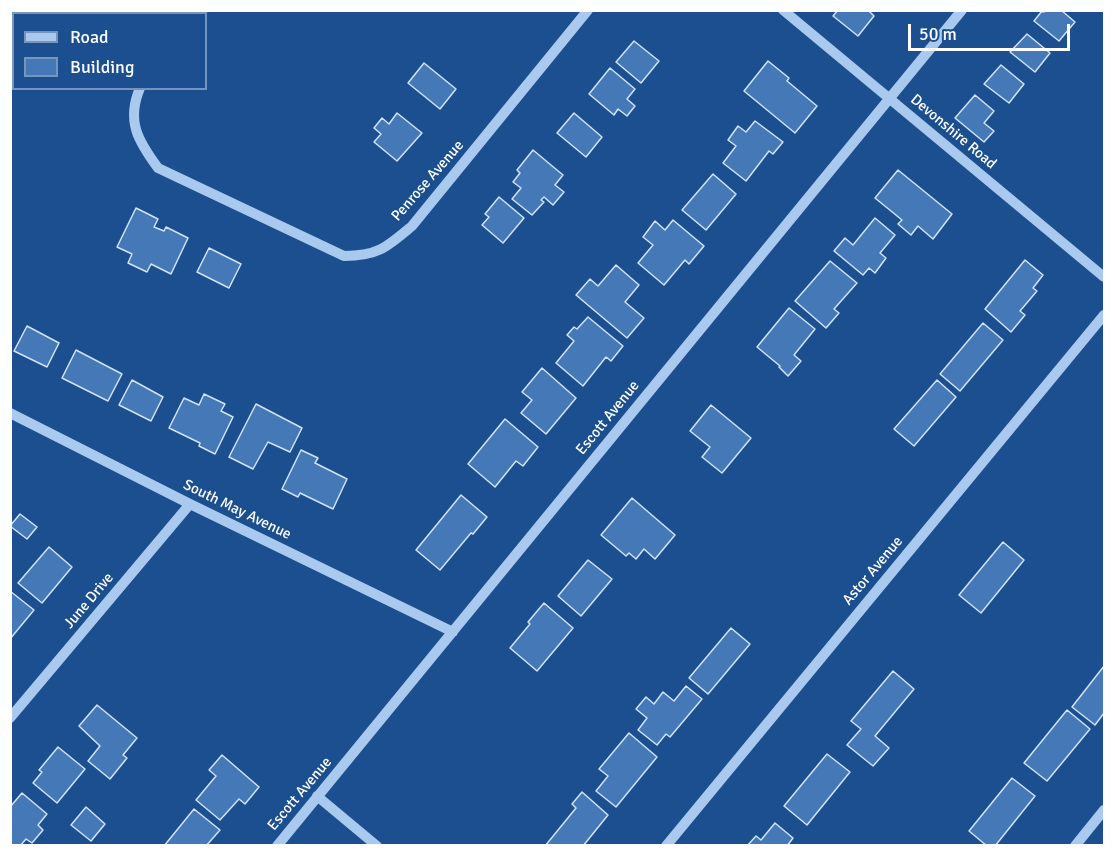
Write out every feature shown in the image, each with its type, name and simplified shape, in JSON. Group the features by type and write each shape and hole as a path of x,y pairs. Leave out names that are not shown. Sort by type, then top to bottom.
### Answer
{"street":[{"name":"Penrose Avenue","path":"139,90 135,102 133,124 143,147 158,168 344,256 365,256 388,246 412,226 588,10"},
{"name":"Devonshire Road","path":"783,10 1104,277"},
{"name":"Escott Avenue","path":"277,846 962,10"},
{"name":"Astor Avenue","path":"666,846 1104,315"},
{"name":"South May Avenue","path":"10,413 190,504 453,632"},
{"name":"June Drive","path":"10,718 190,504"},
{"path":"317,796 377,846"},
{"path":"1075,846 1104,810"}],"building":[{"path":"838,10 868,10 874,16 858,36 833,16"},
{"path":"1061,10 1075,22 1059,41 1034,21 1042,11"},
{"path":"1027,34 1050,53 1035,72 1010,52"},
{"path":"634,41 659,61 641,83 616,62"},
{"path":"768,61 789,78 787,81 817,106 795,133 744,91"},
{"path":"424,63 456,89 440,109 408,83"},
{"path":"1001,65 1024,84 1009,103 984,84"},
{"path":"610,68 635,89 627,99 635,106 627,116 618,109 614,115 589,94"},
{"path":"975,95 994,111 984,123 994,131 984,142 955,118"},
{"path":"397,113 422,133 397,161 374,142 381,134 374,128 382,118 389,124"},
{"path":"574,113 602,137 586,157 557,133"},
{"path":"755,121 783,142 773,154 769,151 746,181 723,163 736,146 728,140 738,126 746,132"},
{"path":"533,150 563,175 555,185 564,192 553,205 544,197 541,200 544,202 532,215 512,199 521,188 513,182 520,173 517,170"},
{"path":"898,170 952,214 933,239 918,226 911,235 898,224 902,220 875,198"},
{"path":"713,174 736,194 706,230 682,210"},
{"path":"499,197 524,218 503,243 482,225 489,217 485,214"},
{"path":"136,208 158,219 154,227 164,231 166,227 188,238 171,274 151,264 147,272 128,263 132,254 117,247"},
{"path":"875,218 895,235 880,253 886,258 875,273 869,268 863,275 834,251 845,238 853,245"},
{"path":"673,220 704,246 689,264 685,260 664,285 638,263 653,245 643,237 655,221 665,230"},
{"path":"209,248 241,264 229,288 197,272"},
{"path":"1025,260 1043,275 1033,288 1037,291 1020,311 1025,315 1011,332 985,309"},
{"path":"830,261 857,283 834,309 839,313 826,328 795,301"},
{"path":"616,265 639,285 625,302 644,318 627,338 576,295 590,279 598,286"},
{"path":"789,308 815,329 794,355 801,361 788,376 780,366 757,347"},
{"path":"588,317 623,346 611,361 606,357 583,386 556,363 574,341 567,335 574,327 577,329"},
{"path":"983,323 1003,340 960,391 940,374"},
{"path":"27,326 59,343 47,367 14,351"},
{"path":"76,350 122,374 108,401 62,378"},
{"path":"542,368 576,398 546,434 521,413 532,400 522,392"},
{"path":"132,380 163,397 151,421 119,405"},
{"path":"937,380 956,397 914,446 894,429"},
{"path":"204,394 225,404 221,411 233,417 215,454 199,446 200,443 169,428 184,398 199,405"},
{"path":"256,404 302,428 290,452 268,442 253,469 229,457"},
{"path":"711,405 751,438 722,473 702,457 710,447 690,431"},
{"path":"505,419 538,447 523,466 516,461 495,487 468,464"},
{"path":"301,450 318,458 315,463 347,479 333,509 300,493 298,497 282,489"},
{"path":"461,495 487,517 440,570 416,550"},
{"path":"632,498 675,535 655,559 644,549 636,559 629,553 626,556 601,535"},
{"path":"20,514 37,527 27,539 10,526"},
{"path":"1003,542 1024,560 981,613 959,595"},
{"path":"49,547 72,567 42,603 18,583"},
{"path":"588,560 612,579 581,616 558,596"},
{"path":"10,591 34,610 10,639"},
{"path":"544,603 573,628 537,671 510,648"},
{"path":"731,628 750,644 708,694 689,678"},
{"path":"1104,666 1104,713 1095,725 1072,707"},
{"path":"893,671 914,689 875,736 889,748 873,766 847,745 861,729 851,721"},
{"path":"686,686 702,699 670,737 666,734 657,745 638,730 647,718 636,709 646,697 654,704 663,692 674,701"},
{"path":"97,705 137,738 123,755 127,758 110,779 88,761 100,746 79,726"},
{"path":"1067,710 1090,729 1047,781 1024,763"},
{"path":"629,733 657,757 616,807 596,791 608,776 599,769"},
{"path":"58,747 85,769 57,803 33,783 42,772 39,770"},
{"path":"827,754 850,772 807,825 784,806"},
{"path":"222,755 259,787 245,804 239,799 220,820 196,800 216,776 209,770"},
{"path":"1012,778 1035,796 995,846 987,846 969,831"},
{"path":"582,792 608,815 583,846 545,846 576,808 572,804"},
{"path":"22,793 47,814 38,825 43,830 32,843 26,839 20,846 13,846 10,843 10,807"},
{"path":"86,807 105,824 91,841 71,825"},
{"path":"194,809 220,830 206,846 164,846"},
{"path":"775,823 793,838 787,846 747,846 756,836 761,840"}]}
